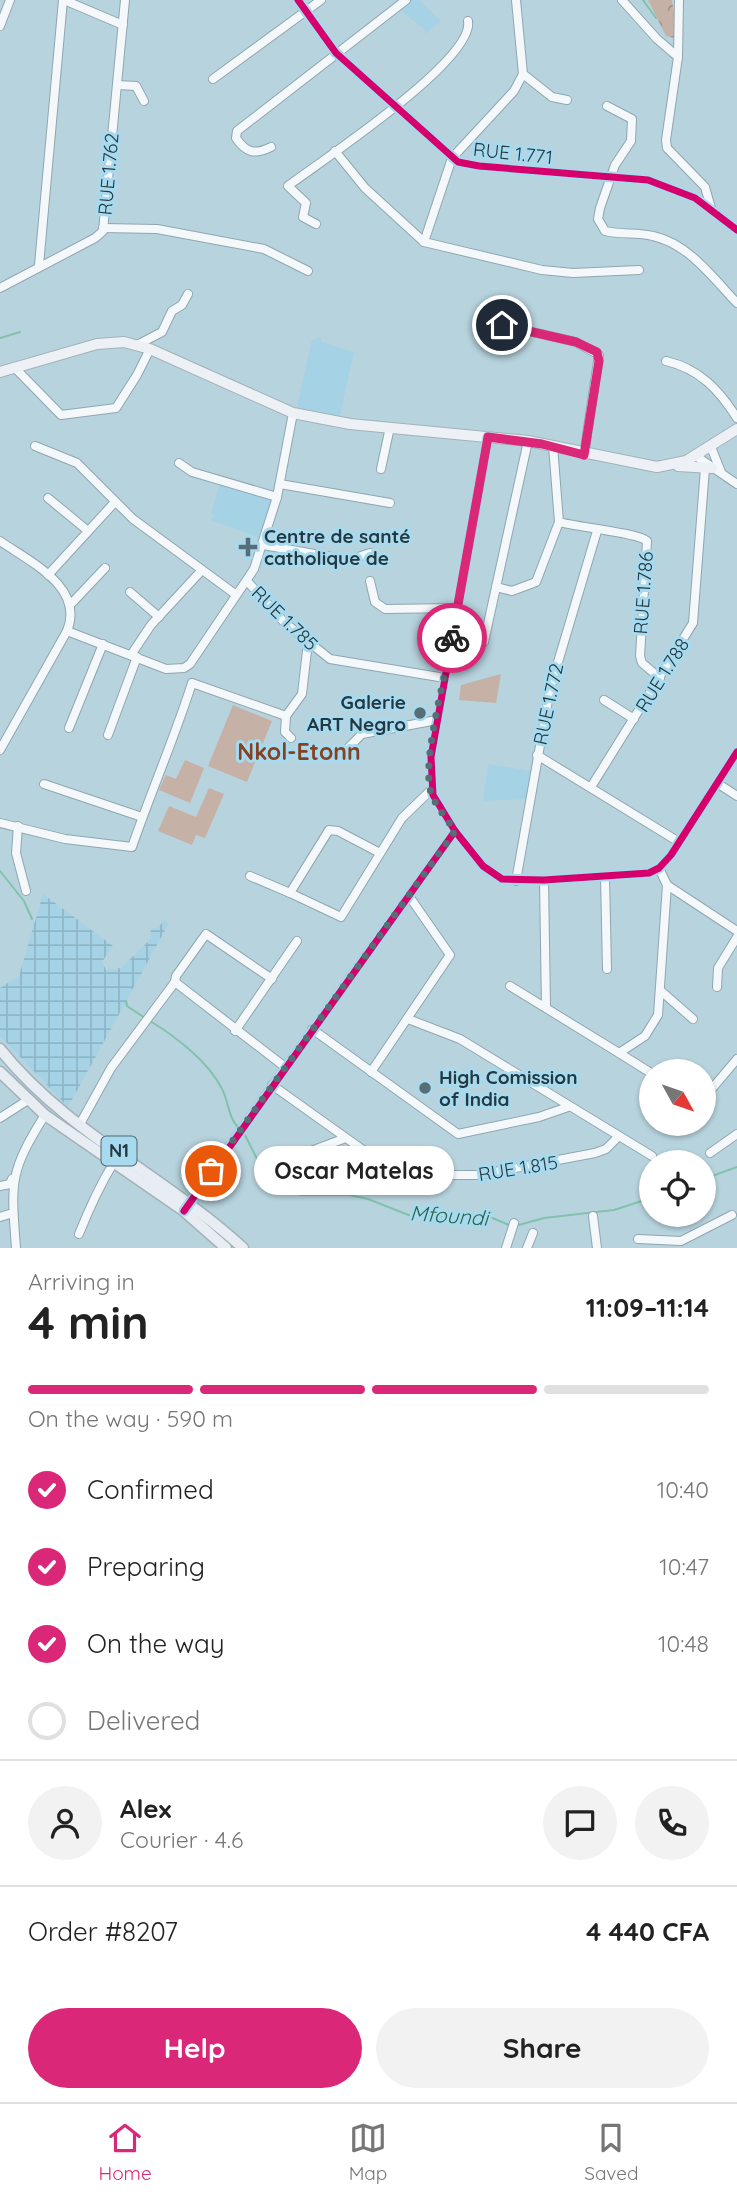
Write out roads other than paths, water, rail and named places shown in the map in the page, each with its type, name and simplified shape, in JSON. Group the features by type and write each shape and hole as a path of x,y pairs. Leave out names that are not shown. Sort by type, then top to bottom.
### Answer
{"highway":[{"name":"N1","path":"0,1049 42,1094 243,1248"},
{"name":"N1","path":"0,1072 45,1115 114,1163 186,1206 226,1248"}],"main road":[{"path":"0,372 114,341 150,349 293,413 350,424 528,441 632,465 712,470"},
{"path":"674,466 696,456 737,429"}],"street":[{"path":"0,26 10,0"},
{"path":"39,265 64,0 123,25"},
{"name":"RUE 1.762","path":"0,288 39,265 95,238 103,228 125,0"},
{"name":"RUE 1.771","path":"298,0 336,53 452,158 466,165 648,180 681,190 711,208 737,230"},
{"path":"213,79 321,0"},
{"path":"271,147 259,153 248,151 236,138 237,131 406,0"},
{"path":"424,242 452,158 514,91 523,74 516,0"},
{"path":"622,0 657,39 678,57"},
{"path":"679,0 678,57 667,148 705,187 711,208"},
{"path":"316,224 303,217 306,203 288,186 395,107 454,55 469,33 468,21"},
{"path":"523,74 552,97 567,100"},
{"path":"117,85 136,86 144,101"},
{"path":"607,106 632,119 631,141 610,177 598,219 605,231 619,235 654,236 679,245 737,303"},
{"path":"335,151 365,188 424,242 542,270 573,273 639,270"},
{"path":"103,228 157,229 264,249 308,271"},
{"path":"137,345 162,332 172,311 182,305 188,294"},
{"path":"502,325 576,342 599,355 584,455"},
{"path":"14,367 55,411 68,415 116,408 138,375 150,349"},
{"path":"666,362 691,369 714,386 737,418"},
{"path":"67,631 166,669 184,668 196,656 234,594 247,581 263,545 280,484 293,413"},
{"path":"381,469 390,427"},
{"path":"488,437 430,757 430,790 455,831 483,866 502,879 516,881 637,876 659,868 737,752"},
{"path":"484,642 528,441"},
{"path":"35,446 77,463 115,502 154,536 234,594"},
{"path":"496,587 512,591 536,582 559,522 553,446"},
{"path":"711,447 712,470"},
{"path":"696,456 712,470 737,484"},
{"path":"179,463 192,472 277,497"},
{"name":"RUE 1.788","path":"591,787 693,623 712,470"},
{"path":"280,484 390,503"},
{"path":"48,498 88,531"},
{"path":"48,575 115,502"},
{"name":"RUE 1.786","path":"559,522 597,531 641,535 647,541 640,656 642,663 660,678"},
{"name":"RUE 1.772","path":"516,881 537,754 558,658 597,531"},
{"path":"0,541 48,575 65,591 71,604 72,615 67,631 0,750"},
{"path":"263,545 349,561 370,553"},
{"path":"71,604 105,568"},
{"path":"108,735 134,656 159,617 202,569"},
{"name":"RUE 1.785","path":"247,581 270,608 330,659 445,678"},
{"path":"370,581 375,602 385,609 457,608"},
{"path":"130,592 159,617"},
{"path":"291,738 285,732 286,716 302,694 308,642"},
{"path":"69,728 103,644"},
{"path":"184,668 192,683 286,716"},
{"path":"0,823 65,839 132,847 156,777 171,747 192,683"},
{"path":"604,700 634,719"},
{"path":"346,750 362,734 437,720"},
{"path":"537,754 679,842"},
{"path":"717,783 737,796"},
{"path":"44,784 142,817"},
{"path":"250,876 341,917 402,818 430,790"},
{"path":"18,826 16,853 26,891"},
{"path":"290,893 329,830 338,831 380,853"},
{"path":"186,1206 455,831"},
{"path":"619,1053 651,1030 657,1015 661,991 667,886 659,868"},
{"path":"606,877 607,969"},
{"path":"544,880 546,1007"},
{"path":"667,886 737,931"},
{"path":"372,1072 450,955 409,896"},
{"path":"80,1124 117,1059 175,982 176,976 207,933 272,979"},
{"path":"717,987 718,968 737,937"},
{"path":"235,1031 297,941"},
{"path":"175,982 285,1068"},
{"path":"510,986 639,1066"},
{"path":"661,991 693,1019"},
{"path":"408,1019 460,1039 641,1150"},
{"path":"312,1029 458,1134 538,1117 568,1107"},
{"path":"716,1084 737,1059"},
{"name":"RUE 1.815","path":"272,1085 386,1170 398,1175 478,1175 556,1162 606,1149 618,1137"},
{"path":"0,1118 28,1100"},
{"path":"0,1186 10,1184 20,1156 45,1115"},
{"path":"714,1150 737,1134"},
{"path":"295,1157 343,1139"},
{"path":"79,1234 91,1211 97,1190 114,1163"},
{"path":"14,1173 16,1248"},
{"path":"0,1217 13,1213"},
{"path":"638,1239 681,1244 732,1215"},
{"path":"593,1216 597,1248"},
{"path":"506,1248 512,1227"},
{"path":"527,1248 533,1233"}],"waterway":[{"path":"643,0 656,18"},
{"path":"0,338 20,332"},
{"name":"Mfoundi","path":"0,871 24,901 32,919"},
{"name":"Mfoundi","path":"126,1001 127,1006 145,1018"},
{"name":"Mfoundi","path":"150,1021 180,1042 209,1069 222,1089 233,1120 240,1129"},
{"name":"Mfoundi","path":"244,1133 257,1159 272,1175 300,1195 349,1195 368,1199 411,1216 490,1217 509,1225"},
{"name":"Mfoundi","path":"716,1175 737,1167"},
{"name":"Mfoundi","path":"515,1226 544,1218 614,1210 639,1202"}],"place":[{"name":"Centre de santé catholique de","path":"248,547"},
{"name":"Galerie ART Negro","path":"420,713"},
{"name":"High Comission of India","path":"425,1088"},
{"name":"Oscar Matelas","path":"211,1171"}],"district":[{"name":"Nkol-Etonn","path":"299,752"}]}
